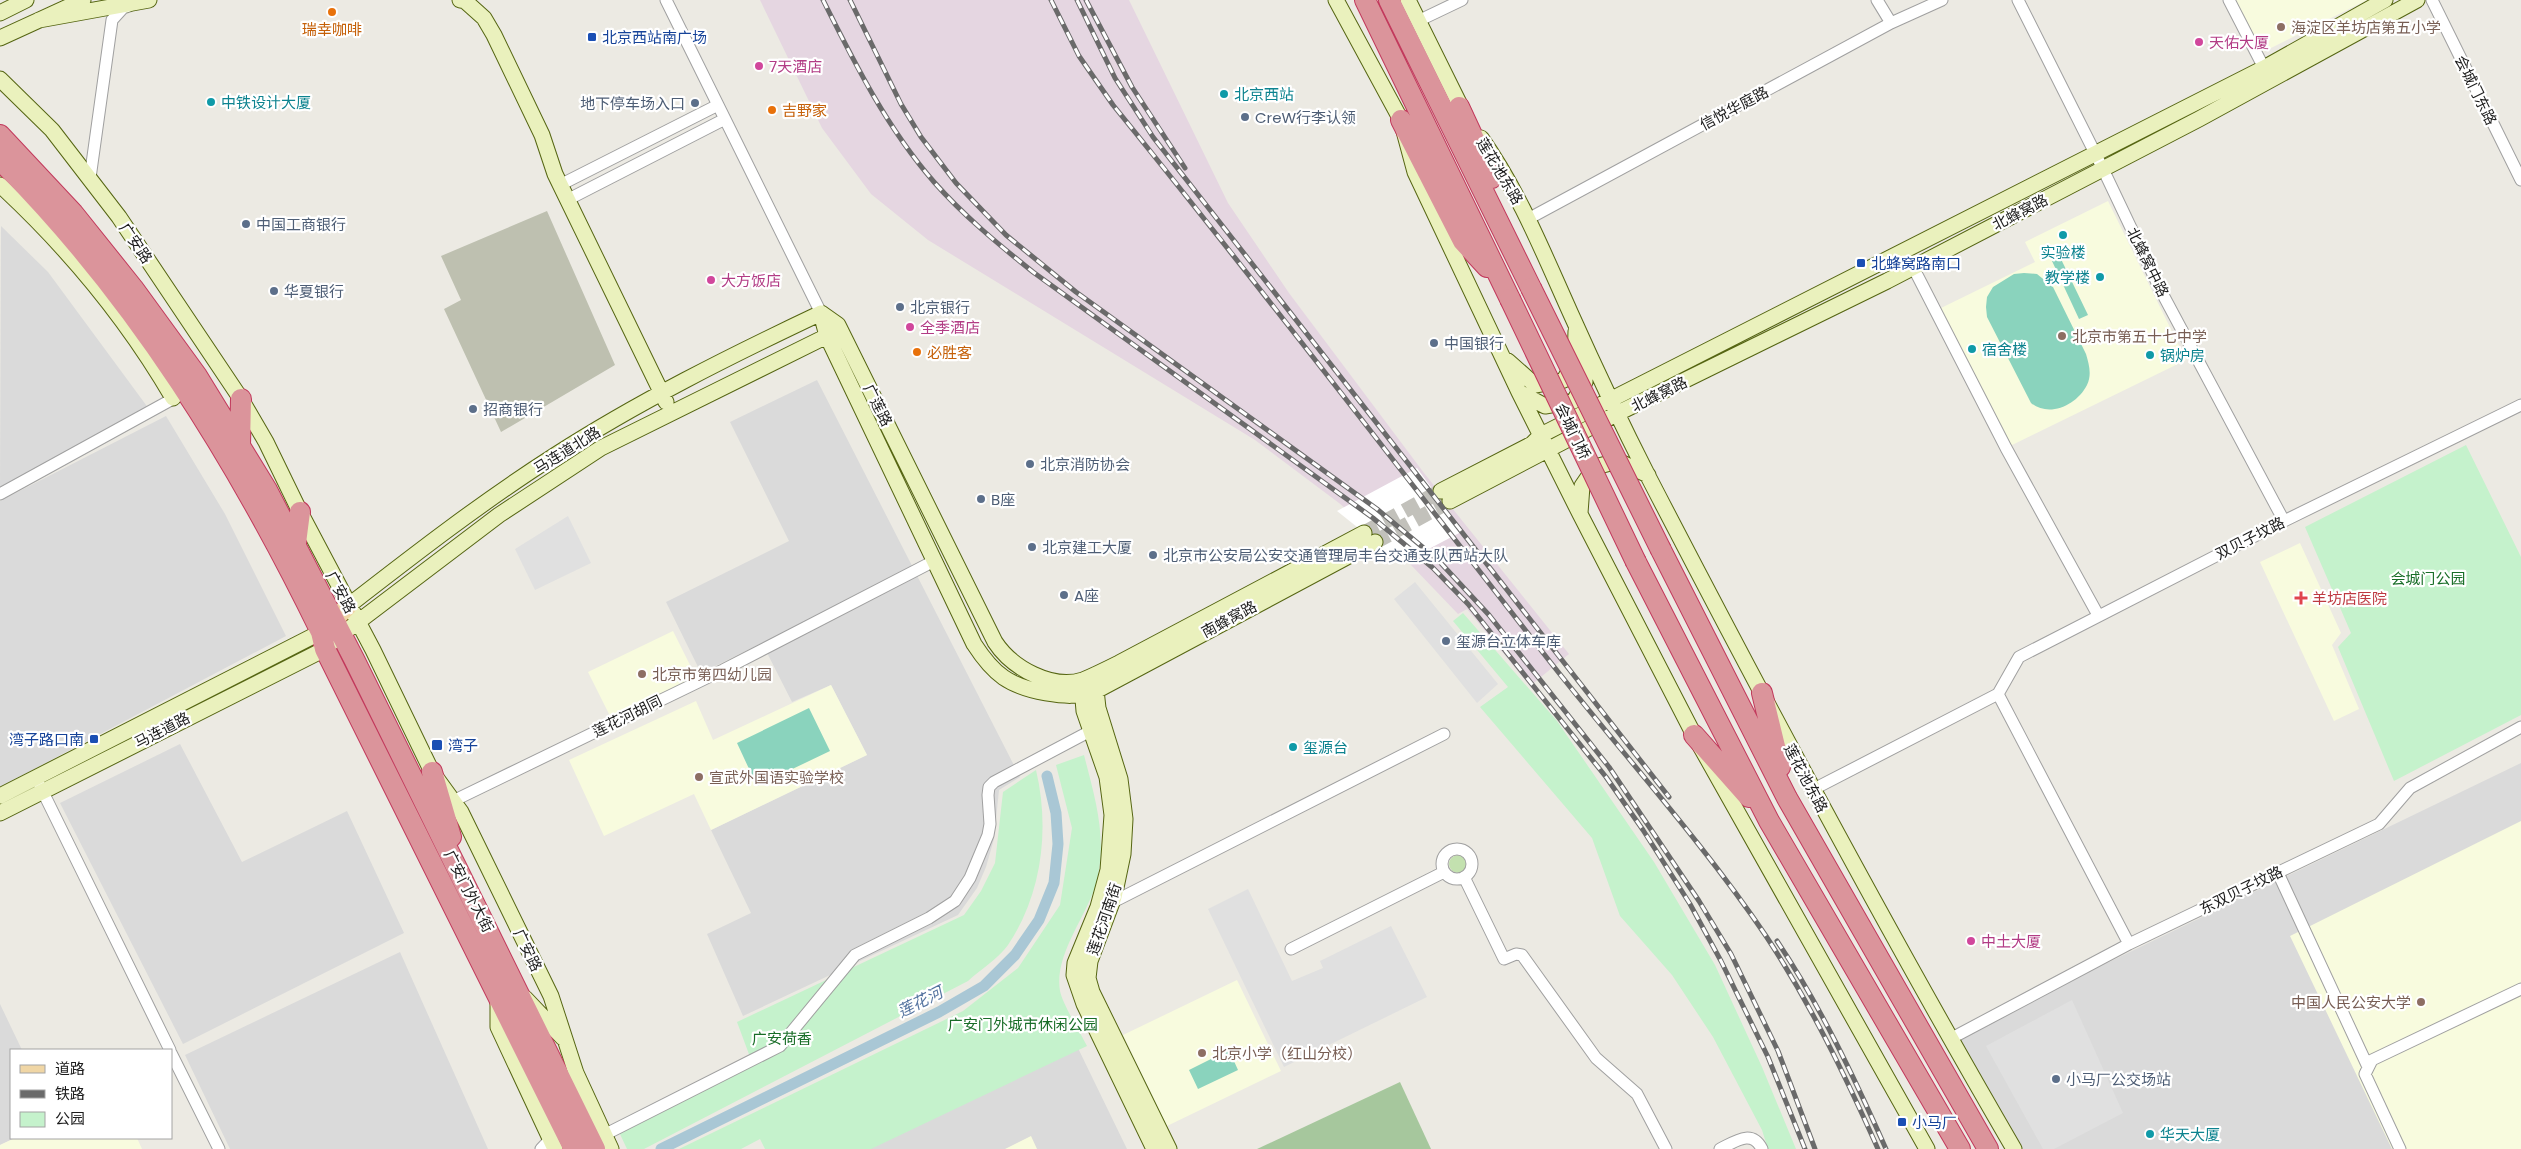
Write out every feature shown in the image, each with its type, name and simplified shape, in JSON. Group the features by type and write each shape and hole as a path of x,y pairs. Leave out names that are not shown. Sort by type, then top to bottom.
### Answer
{"highway":[{"path":"1365,0 1506,291"},
{"name":"莲花池东路","path":"1389,0 1527,280"},
{"path":"1459,107 1513,223 1527,280"},
{"path":"1401,120 1463,241 1506,291"},
{"name":"广安路","path":"0,135 56,194 103,249 197,376 240,445 296,543 330,634"},
{"path":"0,160 90,258 266,522 330,634"},
{"name":"会城门桥","path":"1527,280 1661,550"},
{"name":"会城门桥","path":"1506,291 1636,562 1769,820"},
{"path":"240,445 241,399"},
{"path":"296,543 300,512"},
{"name":"莲花池东路","path":"1661,550 1787,798 1988,1149"},
{"name":"广安门外大街","path":"330,634 456,866 519,992 572,1081 605,1145"},
{"name":"广安门外大街","path":"330,634 498,995 552,1141 574,1149"},
{"path":"1762,693 1787,798"},
{"path":"1694,735 1769,820 1960,1149"},
{"path":"432,772 450,829 456,866"}],"main road":[{"name":"马连道北路","path":"330,634 348,606"}],"street":[{"path":"0,13 26,0"},
{"path":"0,38 83,0"},
{"path":"464,0 484,18 494,35 542,135 564,193 671,412"},
{"name":"广莲路","path":"666,0 821,313 827,336 974,644 986,664 1003,679 1024,689 1064,697 1088,685"},
{"path":"1336,0 1401,120 1415,172 1519,392 1580,514 1694,735 1926,1149"},
{"path":"1344,0 1375,61 1375,72"},
{"name":"莲花池东路","path":"1408,0 1459,107 1498,163 1528,219 1585,346 1648,474 1812,790 1950,1039 2014,1149"},
{"path":"1418,21 1462,0"},
{"path":"1877,0 1891,23"},
{"name":"信悦华庭路","path":"1528,219 1891,23 1942,0"},
{"name":"北蜂窝中路","path":"2018,0 2103,169 2161,291 2284,521"},
{"path":"2229,0 2264,68"},
{"name":"北蜂窝路","path":"1615,407 2094,154 2264,68 2385,0"},
{"name":"北蜂窝路","path":"1615,407 1913,267 2199,119 2417,0"},
{"name":"会城门东路","path":"2432,0 2521,180"},
{"path":"39,20 142,2"},
{"path":"90,178 112,20 123,8 142,2"},
{"name":"广安路","path":"0,79 52,130 119,217 241,399 266,442 432,772 461,812 551,996 566,1041 572,1081"},
{"path":"1378,89 1397,130 1407,175 1421,202 1433,210"},
{"path":"564,193 722,112"},
{"path":"564,193 722,112"},
{"path":"0,185 48,231 108,302 154,364 180,395 0,494"},
{"path":"1913,267 2006,448 2098,616"},
{"name":"广莲路","path":"821,313 838,325 986,627 1004,656 1028,673 1043,678 1088,685"},
{"name":"马连道北路","path":"348,606 498,493 595,431 662,394 821,313"},
{"path":"1503,357 1535,385 1564,380 1575,361 1576,326"},
{"name":"马连道北路","path":"330,634 358,622 499,515 601,448 827,336"},
{"path":"1519,392 1545,406 1574,401 1585,382 1585,346"},
{"name":"双贝子坟路","path":"1998,694 2019,657 2284,521 2521,405"},
{"path":"1615,407 1548,449 1446,496 1532,444 1542,435 1615,407"},
{"path":"1580,514 1582,486 1595,467 1618,461 1648,474"},
{"name":"南蜂窝路","path":"1088,685 1369,537"},
{"name":"莲花河胡同","path":"453,801 731,666 934,561"},
{"name":"马连道路","path":"0,813 39,784 330,634"},
{"name":"莲花河南街","path":"1088,685 1084,711 1097,727 1120,779 1125,819 1123,854 1112,903 1090,961 1088,978 1092,992 1168,1149"},
{"path":"1812,790 1998,694 2129,944"},
{"path":"605,1145 780,1046 855,955 940,913 955,901 970,878 988,835 989,787 994,782 1097,727"},
{"name":"莲花河南街","path":"1097,727 1100,756 1111,795 1112,835 1104,885 1075,962 1074,975 1084,1004 1154,1149"},
{"name":"东双贝子坟路","path":"1950,1039 2129,944 2379,824 2410,788 2521,727"},
{"path":"1112,903 1444,734"},
{"path":"39,784 170,1049"},
{"name":"马连道路","path":"0,796 39,784"},
{"path":"1460,850 1465,852 1471,860 1470,869 1464,877 1451,878 1444,872 1442,862 1450,851 1460,850"},
{"path":"1291,949 1444,872"},
{"path":"2278,873 2368,1067"},
{"path":"1464,877 1504,959 1516,954 1522,955 1596,1058 1637,1094 1666,1149"},
{"path":"2400,1149 2365,1074 2372,1060 2521,989"},
{"path":"519,992 566,1041"},
{"path":"172,1053 219,1149"},
{"path":"1720,1149 1740,1138 1750,1137 1758,1142 1762,1149"}],"shaded area":[{"path":"760,0 1129,0 1228,203 1289,293 1424,473 1569,654 1530,686 1467,609 1458,614 1411,565 1339,503 1255,440 928,240 871,194 822,128"},
{"name":"海淀区羊坊店第五小学","path":"2234,0 2367,0 2261,53"},
{"name":"北京市第五十七中学","path":"2108,201 2186,360 2006,448 1941,308 2035,262 2025,242"},
{"path":"547,211 615,365 501,432 444,309 461,300 441,256"},
{"path":"1,226 48,272 149,409 0,487"},
{"path":"817,380 1020,777 999,790 994,839 986,867 977,888 958,915 743,1016 707,934 751,913 711,830 867,755 831,685 792,702 762,643 701,673 666,602 789,541 730,422"},
{"path":"166,416 225,514 286,636 0,787 0,501"},
{"path":"568,516 591,563 535,590 515,549"},
{"name":"羊坊店医院","path":"2300,543 2341,633 2332,645 2359,709 2334,721 2260,562"},
{"name":"玺源台立体车库","path":"1415,582 1498,684 1477,703 1394,599"},
{"name":"北京市第四幼儿园","path":"673,631 696,677 612,720 588,672"},
{"name":"宣武外国语实验学校","path":"831,685 867,755 711,830 694,794 604,836 569,760 696,701 713,740"},
{"path":"180,744 242,862 347,811 404,933 183,1044 60,803"},
{"path":"2521,763 2521,1149 2013,1149 1950,1039"},
{"name":"中国人民公安大学","path":"2521,821 2521,1149 2392,1149 2290,936"},
{"path":"1248,889 1292,981 1323,968 1320,961 1391,926 1427,997 1284,1067 1208,909"},
{"path":"400,952 488,1149 230,1149 185,1055"},
{"name":"北京小学（红山分校）","path":"1237,980 1281,1071 1167,1126 1123,1035"},
{"name":"小马厂公交场站","path":"2072,1000 2123,1113 2054,1149 2043,1149 1986,1046"},
{"path":"0,1004 22,1049 10,1049 10,1139 13,1139 0,1145"},
{"path":"1076,1044 1127,1149 864,1149"},
{"path":"1031,1136 1037,1149 1005,1149"},
{"path":"13,1139 137,1139 142,1149 0,1149 0,1145"}],"green space":[{"path":"2060,257 2088,315 2079,319 2052,261"},
{"path":"2014,274 2037,274 2053,287 2086,354 2090,370 2087,385 2077,398 2062,407 2046,409 2031,403 1987,317 1987,297 1993,287"},
{"name":"会城门公园","path":"2466,445 2521,557 2521,715 2394,781 2338,647 2351,633 2305,527"},
{"path":"1463,613 1557,721 1654,862 1715,965 1762,1067 1796,1149 1768,1149 1762,1130 1713,1037 1672,975 1620,916 1592,838 1480,707 1508,687 1453,621"},
{"path":"809,708 830,751 757,786 737,743"},
{"name":"广安门外城市休闲公园","path":"1084,755 1099,820 1101,853 1095,887 1066,951 1059,978 1062,997 1087,1046 871,1149 765,1149 760,1139 741,1149 679,1149 963,1011 1018,968 1060,905 1072,828 1056,765"},
{"name":"广安荷香","path":"1036,770 1042,815 1040,861 1029,904 1020,925 1000,955 968,981 644,1149 627,1149 619,1132 753,1065 737,1022 964,915 981,891 995,863 1003,792"},
{"path":"1458,855 1464,858 1467,864 1464,870 1458,873 1452,870 1449,864 1452,858"},
{"path":"1229,1050 1238,1070 1198,1089 1189,1070"},
{"path":"1400,1082 1431,1149 1257,1149"}],"pier":[{"path":"1417,468 1463,531 1402,563 1337,511"}],"waterway":[{"name":"莲花河","path":"661,1149 939,1012 984,986 1015,955 1039,920 1054,883 1058,844 1056,813 1047,776"}],"tunnel":[{"path":"1364,533 1441,491"},
{"path":"1375,542 1450,501"}],"railway":[{"path":"823,0 873,95 901,140 934,182 969,218 1033,272 1373,518 1433,568 1468,604 1606,777 1643,830 1690,904 1721,961 1768,1057 1805,1149"},
{"path":"850,0 901,104 921,137 956,183 1006,235 1076,292 1377,509 1438,560 1489,615 1609,767 1699,901 1731,954 1778,1051 1815,1149"},
{"path":"1051,0 1079,56 1113,105 1276,310 1544,654 1686,828 1740,899 1782,961 1812,1013 1840,1067 1878,1149"},
{"path":"1077,0 1115,78 1153,137 1669,797"},
{"path":"1086,0 1132,87 1185,168"},
{"path":"1777,941 1808,991 1836,1043 1886,1149"}],"place":[{"name":"瑞幸咖啡","path":"332,12"},
{"name":"海淀区羊坊店第五小学","path":"2281,27"},
{"name":"北京西站南广场","path":"592,37"},
{"name":"天佑大厦","path":"2199,42"},
{"name":"7天酒店","path":"759,66"},
{"name":"北京西站","path":"1224,94"},
{"name":"中铁设计大厦","path":"211,102"},
{"name":"地下停车场入口","path":"695,103"},
{"name":"吉野家","path":"772,110"},
{"name":"CreW行李认领","path":"1245,117"},
{"name":"中国工商银行","path":"246,224"},
{"name":"实验楼","path":"2063,235"},
{"name":"北蜂窝路南口","path":"1861,263"},
{"name":"教学楼","path":"2100,277"},
{"name":"大方饭店","path":"711,280"},
{"name":"华夏银行","path":"274,291"},
{"name":"北京银行","path":"900,307"},
{"name":"全季酒店","path":"910,327"},
{"name":"北京市第五十七中学","path":"2062,336"},
{"name":"中国银行","path":"1434,343"},
{"name":"宿舍楼","path":"1972,349"},
{"name":"必胜客","path":"917,352"},
{"name":"锅炉房","path":"2150,355"},
{"name":"招商银行","path":"473,409"},
{"name":"北京消防协会","path":"1030,464"},
{"name":"B座","path":"981,499"},
{"name":"北京建工大厦","path":"1032,547"},
{"name":"北京市公安局公安交通管理局丰台交通支队西站大队","path":"1153,555"},
{"name":"A座","path":"1064,595"},
{"name":"羊坊店医院","path":"2301,598"},
{"name":"玺源台立体车库","path":"1446,641"},
{"name":"北京市第四幼儿园","path":"642,674"},
{"name":"湾子路口南","path":"94,739"},
{"name":"湾子","path":"437,745"},
{"name":"玺源台","path":"1293,747"},
{"name":"宣武外国语实验学校","path":"699,777"},
{"name":"中土大厦","path":"1971,941"},
{"name":"中国人民公安大学","path":"2421,1002"},
{"name":"北京小学（红山分校）","path":"1202,1053"},
{"name":"小马厂公交场站","path":"2056,1079"},
{"name":"小马厂","path":"1902,1122"},
{"name":"华天大厦","path":"2150,1134"}]}
